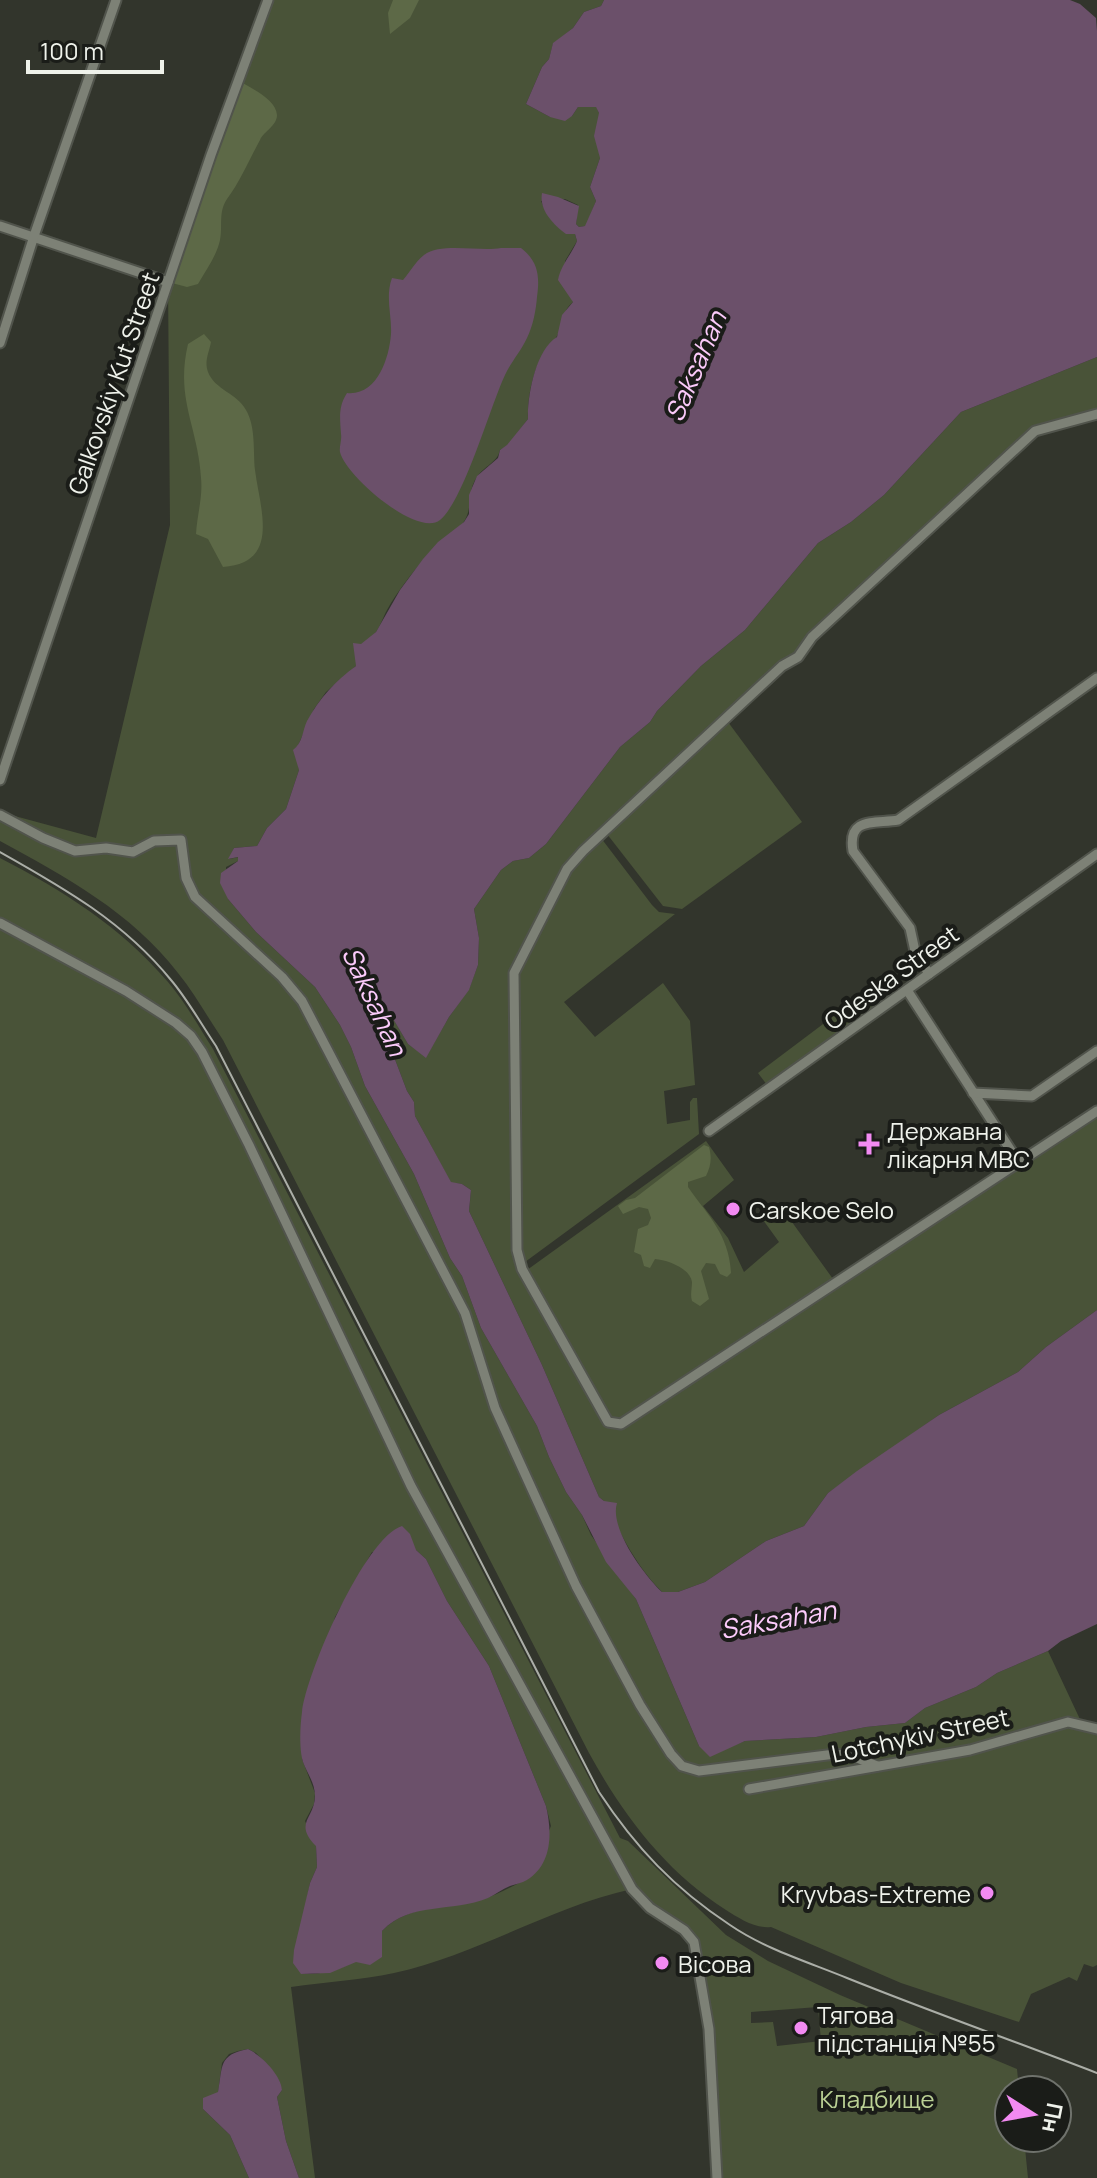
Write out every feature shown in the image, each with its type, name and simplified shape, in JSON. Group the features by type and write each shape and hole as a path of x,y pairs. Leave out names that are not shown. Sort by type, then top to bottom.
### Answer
{"street":[{"path":"0,343 116,0"},
{"name":"Galkovskiy Kut Street","path":"0,780 168,282 268,0"},
{"path":"0,226 168,282"},
{"path":"1097,414 1035,431 812,637 798,657 782,666 567,869 514,973 517,1250 522,1269 608,1422 621,1424 1097,1111"},
{"path":"929,974 915,951 910,928 853,851 855,835 865,822 898,820 1097,678"},
{"path":"0,815 75,851 106,848 133,852 154,841 181,840 186,878 201,905 282,977 302,1001 465,1313 495,1408 576,1586 640,1705 682,1766 699,1771 835,1754 877,1766"},
{"name":"Odeska Street","path":"709,1131 1097,854"},
{"path":"0,923 126,991 176,1023 197,1044 249,1145 411,1486 632,1889 650,1908 684,1930 694,1942 709,2029 717,2178"},
{"path":"907,990 1019,1163"},
{"path":"973,1093 1032,1096 1097,1051"},
{"name":"Lotchykiv Street","path":"749,1789 970,1750 1068,1722 1097,1729"}],"green space":[{"path":"268,0 604,0 601,6 584,12 573,28 553,44 549,59 542,67 526,104 550,117 572,116 578,107 596,106 599,113 600,158 590,187 596,201 586,226 576,224 578,205 565,199 541,201 554,223 563,231 575,234 577,241 565,261 573,302 535,371 528,419 477,477 463,523 413,572 391,603 376,632 359,649 356,666 326,692 314,709 297,748 299,770 286,809 267,828 257,846 234,848 229,859 239,857 238,861 226,867 228,899 256,932 315,987 340,1025 365,1086 414,1174 450,1258 462,1276 481,1328 537,1426 566,1492 591,1535 636,1599 699,1746 730,1747 745,1741 816,1737 905,1723 925,1708 1048,1651 1085,1730 1097,1734 1097,1965 1084,1964 1077,1981 1069,1977 1031,1994 1019,2022 901,1983 771,1927 747,1922 704,1895 647,1840 616,1798 589,1753 223,1040 196,998 160,951 118,914 73,883 0,841 0,812 96,838 170,525 168,282"},
{"path":"393,0 419,0 410,18 390,34 388,13"},
{"path":"238,80 272,104 276,109 276,119 262,137 224,204 219,246 198,284 187,287 168,282"},
{"path":"204,334 211,342 206,364 211,378 242,404 249,417 262,517 260,545 253,556 241,563 223,567 208,539 196,534 201,478 184,381 188,344"},
{"path":"1097,357 1097,410 1034,427 796,655 580,849 511,973 514,1250 606,1425 613,1428 622,1427 1097,1116 1097,1310 1018,1372 939,1415 828,1493 804,1526 766,1541 705,1582 678,1592 662,1592 635,1557 610,1510 599,1497 542,1365 469,1211 471,1190 462,1184 451,1183 415,1116 414,1102 362,987 370,979 408,1044 426,1057 469,989 478,965 479,938 474,909 501,870 513,861 529,858 546,844 620,747 650,722 701,666 745,630 818,543 851,522 884,495 961,412"},
{"path":"728,722 802,822 682,909 663,906 607,834"},
{"path":"601,838 652,905 659,912 675,914 564,1002 595,1037 663,983 690,1021 695,1085 664,1091 667,1124 690,1120 690,1102 697,1098 699,1134 525,1262 522,1252 517,975 570,871"},
{"name":"Кладбище","path":"0,858 69,897 111,927 150,962 192,1015 213,1049 620,1838 628,1841 726,1935 768,1961 840,1995 1017,2069 1017,2074 993,2074 993,2154 1026,2154 1028,2178 717,2178 709,2029 694,1943 632,1889 572,1907 425,1965 394,1973 291,1987 315,2178 299,2178 286,2141 277,2097 282,2090 272,2070 248,2049 229,2054 222,2063 218,2093 203,2109 230,2135 249,2178 0,2178","holes":["416,1550 426,1559 447,1601 489,1666 546,1806 551,1826 528,1879 488,1898 429,1908 404,1916 382,1931 382,1941 354,1961 336,1970 301,1974 306,1903 317,1867 316,1845 305,1821 314,1804 315,1793 302,1759 335,1617 372,1552","818,2007 821,2041 777,2046 773,2022 751,2023 751,2012"]},
{"path":"867,991 876,1004 767,1085 758,1073"},
{"path":"706,1141 734,1180 703,1206 728,1238 744,1272 779,1242 761,1217 779,1204 833,1279 620,1421 609,1419 527,1270"},
{"path":"704,1145 709,1147 708,1172 706,1176 688,1182 688,1187 722,1237 731,1273 727,1277 720,1274 715,1264 706,1263 701,1271 709,1299 700,1306 692,1301 692,1282 683,1269 655,1259 650,1268 644,1266 641,1255 634,1252 638,1229 648,1225 651,1218 648,1209 639,1207 623,1214 618,1206 635,1198"}],"water":[{"name":"Saksahan","path":"604,0 1070,0 1080,4 1096,18 1097,31 1097,357 961,412 884,495 851,522 818,543 745,630 701,666 650,722 620,747 546,844 529,858 513,861 501,870 474,909 479,938 478,965 469,990 449,1017 426,1058 408,1044 370,980 362,987 414,1102 415,1116 451,1182 471,1190 469,1211 542,1365 599,1497 617,1503 618,1525 623,1538 638,1563 662,1592 678,1592 705,1582 766,1541 804,1526 828,1493 857,1471 939,1415 1018,1372 1097,1310 1097,1624 1061,1641 1048,1651 997,1673 976,1687 925,1708 905,1723 816,1737 745,1741 710,1757 699,1746 636,1599 606,1562 582,1515 566,1492 537,1426 481,1328 462,1276 450,1258 414,1174 365,1086 340,1025 315,987 256,932 228,899 220,883 221,873 238,861 238,857 228,859 234,848 257,846 267,828 286,809 299,770 293,750 323,698 356,666 353,643 361,644 376,632 400,590 423,559 438,542 464,522 469,514 469,495 477,476 498,458 500,450 528,419 531,386 538,362 557,337 562,315 573,302 558,280 577,241 575,234 566,234 548,216 542,193 579,206 576,224 585,226 596,201 590,187 600,158 594,136 599,113 596,107 578,107 565,121 526,104 542,67 549,59 553,43 573,28 584,12 601,6"},
{"path":"521,248 531,258 538,276 531,328 505,375 467,474 449,509 440,520 429,523 415,520 383,501 354,475 345,462 340,450 342,403 347,393 366,389 374,382 388,354 392,278 403,280 431,251"},
{"path":"402,1526 410,1534 416,1550 426,1559 447,1601 489,1666 546,1806 549,1836 546,1856 536,1873 525,1881 488,1898 419,1911 393,1922 382,1931 382,1957 370,1965 356,1962 330,1973 301,1974 293,1963 294,1950 310,1883 317,1867 316,1846 306,1832 315,1796 301,1751 302,1712 306,1694 326,1639 355,1580 371,1554 387,1536"},
{"path":"248,2049 270,2066 281,2084 282,2090 277,2097 286,2141 299,2178 249,2178 230,2135 203,2109 203,2098 218,2092 227,2058"}],"tram line":[{"path":"0,852 70,893 113,924 153,959 189,1004 216,1046 599,1792 657,1866 710,1911 758,1941 1097,2073"}],"place":[{"name":"Державна лікарня МВС","path":"869,1144"},
{"name":"Carskое Selo","path":"733,1209"},
{"name":"Kryvbas-Extreme","path":"987,1893"},
{"name":"Вісова","path":"662,1963"},
{"name":"Тягова підстанція №55","path":"801,2028"}]}
